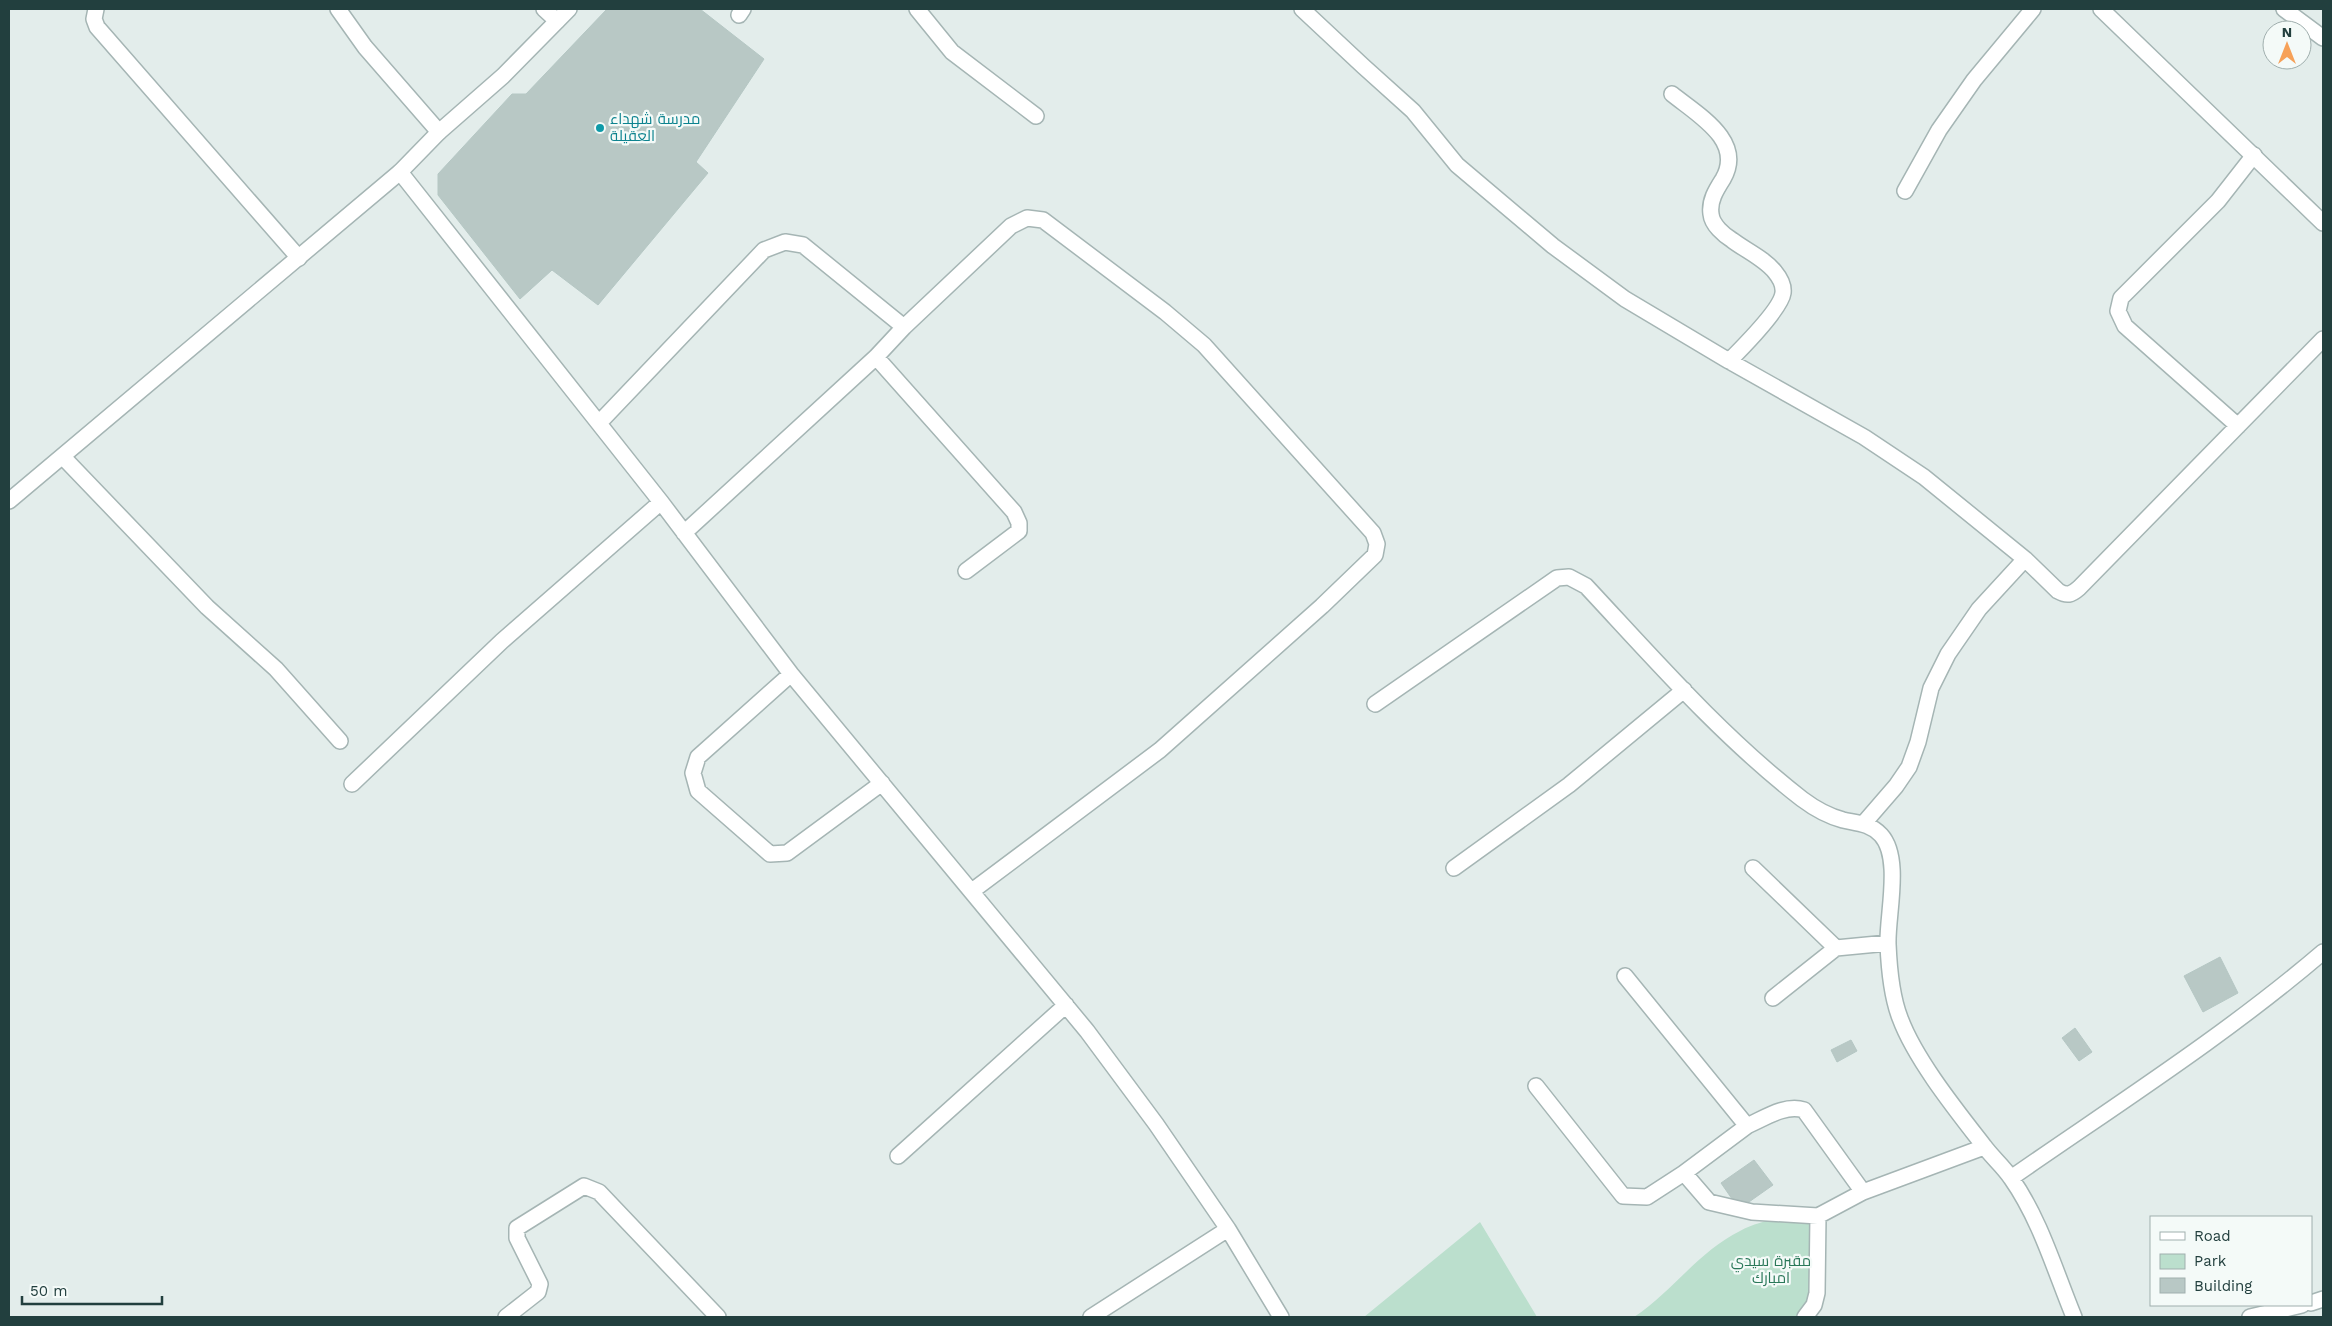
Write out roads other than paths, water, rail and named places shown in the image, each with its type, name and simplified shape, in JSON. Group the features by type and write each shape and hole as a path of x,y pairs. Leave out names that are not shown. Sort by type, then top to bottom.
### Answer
{"street":[{"path":"96,9 94,19 97,27 299,258"},
{"path":"338,9 364,47 439,132"},
{"path":"544,9 557,21"},
{"path":"9,501 400,172 439,132 503,76 569,9"},
{"path":"916,9 952,52 1036,116"},
{"path":"1302,9 1413,111 1457,165 1553,246 1625,299 1729,361 1864,437 1924,477 2025,559 2064,595 2072,594 2323,339"},
{"path":"1905,190 1939,130 1974,80 2033,9"},
{"path":"2101,9 2323,223"},
{"path":"2284,9 2323,38"},
{"path":"1672,94 1710,125 1726,142 1730,157 1727,172 1712,198 1711,216 1722,233 1774,270 1782,283 1783,294 1774,311 1729,361"},
{"path":"2238,426 2125,326 2118,311 2121,298 2218,201 2254,155"},
{"path":"400,172 661,502 791,674 1066,1005 1156,1124 1228,1229 1281,1317"},
{"path":"684,533 876,357 904,327 1011,226 1027,218 1043,220 1165,312 1204,345 1373,533 1377,544 1375,555 1364,567 1160,750 972,891"},
{"path":"599,423 764,250 785,242 803,245 904,327"},
{"path":"876,357 1014,512 1019,523 1019,531 966,571"},
{"path":"63,456 207,607 276,669 340,741"},
{"path":"352,784 502,641 661,502"},
{"path":"1864,823 1908,767 1918,742 1931,688 1948,654 1979,609 2025,559"},
{"path":"1375,704 1557,578 1569,577 1586,586 1739,745 1803,800 1822,813 1843,820 1864,823 1881,835 1890,857 1892,872 1888,943 1892,983 1899,1017 1916,1052 1984,1147 2011,1178 2034,1219 2074,1317"},
{"path":"791,674 698,757 693,773 698,791 770,854 787,853 882,783"},
{"path":"1454,868 1569,785 1684,690"},
{"path":"1754,868 1836,948"},
{"path":"1773,998 1836,948 1888,943"},
{"path":"2011,1178 2180,1061 2282,987 2323,952"},
{"path":"1625,976 1747,1126"},
{"path":"898,1156 1066,1005"},
{"path":"1536,1086 1623,1196 1647,1197 1684,1173 1747,1126 1795,1107 1804,1110 1863,1192"},
{"path":"1684,1173 1709,1202 1752,1212 1818,1216 1863,1192 1984,1147"},
{"path":"506,1317 538,1292 540,1284 517,1238 517,1228 584,1186 599,1192 711,1315"},
{"path":"1805,1317 1814,1305 1817,1293 1818,1216"},
{"path":"1091,1317 1228,1229"},
{"path":"2250,1317 2298,1306"}],"place":[{"name":"مدرسة شهداء العقيلة","path":"600,128"}],"park label":[{"name":"مقبرة سيدي امبارك","path":"1771,1270"}]}
